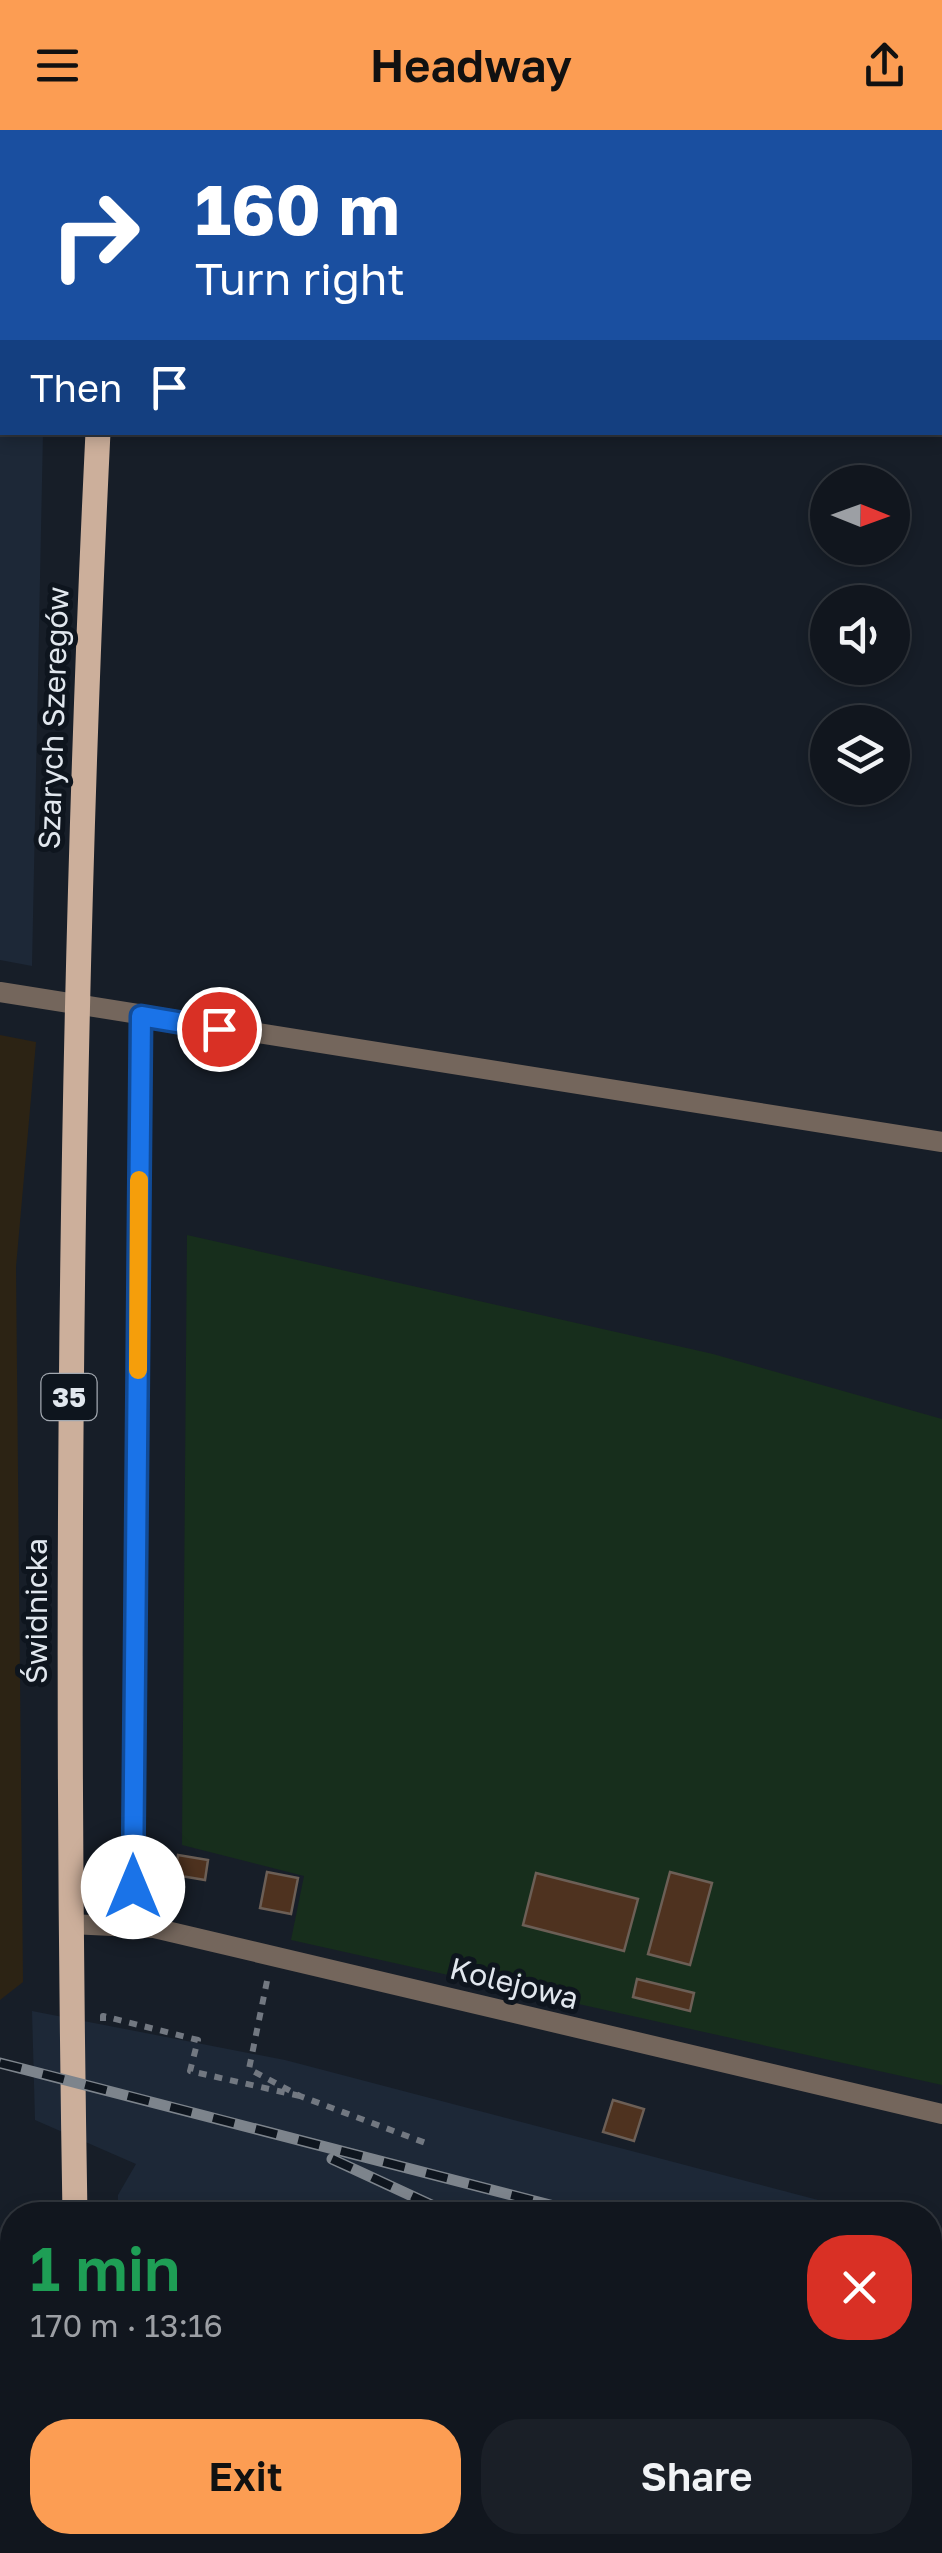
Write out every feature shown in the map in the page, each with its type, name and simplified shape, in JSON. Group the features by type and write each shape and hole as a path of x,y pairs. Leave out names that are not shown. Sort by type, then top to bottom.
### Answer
{"main road":[{"name":"Szarych Szeregów","path":"78,1006 98,435"},
{"name":"Świdnicka","path":"75,2202 68,1412 78,1006"}],"street":[{"path":"0,992 942,1142"},
{"path":"132,1927 141,1016"},
{"name":"Kolejowa","path":"70,1924 132,1927 272,1956 942,2114"}],"path":[{"path":"272,1956 248,2069 300,2096 431,2145"},
{"path":"103,2034 103,2016 198,2040 190,2071 300,2096"}],"shaded area":[{"path":"0,435 43,435 32,966 0,960"},
{"path":"0,1035 36,1042 16,1267 23,1982 0,2000"},
{"path":"32,2011 285,2060 826,2202 118,2202 136,2164 35,2120"}],"green space":[{"path":"187,1235 713,1354 942,1419 942,2085 291,1940 304,1876 182,1845"}],"building":[{"path":"178,1855 208,1860 205,1880 175,1875"},
{"path":"267,1872 298,1878 291,1914 260,1908"},
{"path":"670,1872 712,1883 690,1965 648,1954"},
{"path":"536,1873 638,1899 624,1951 523,1925"},
{"path":"637,1979 694,1993 690,2011 633,1997"},
{"path":"613,2100 644,2109 634,2141 603,2132"}],"railway":[{"path":"0,2063 539,2202"},
{"path":"332,2159 425,2202"}],"slow traffic":[{"path":"138,1370 139,1180"}],"route":[{"path":"133,1887 141,1016 219,1029"}]}
